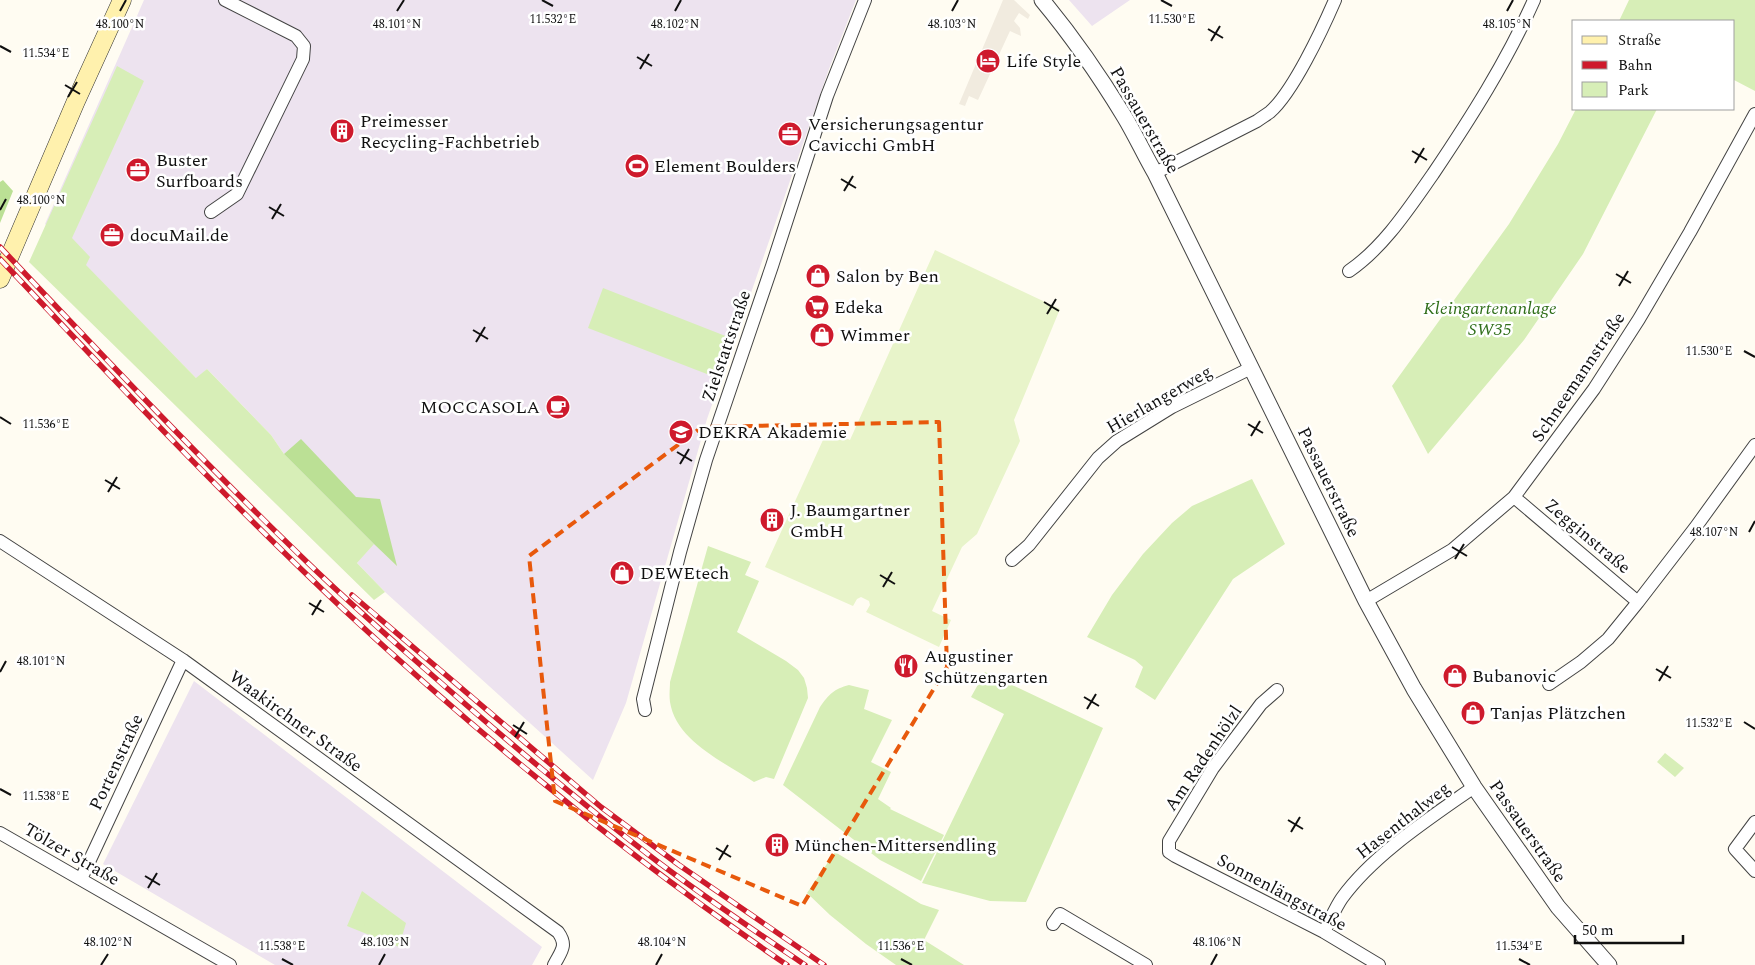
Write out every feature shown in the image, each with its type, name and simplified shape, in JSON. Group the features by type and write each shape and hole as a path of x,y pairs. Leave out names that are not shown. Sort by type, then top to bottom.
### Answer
{"main road":[{"path":"0,279 76,101 122,0"}],"street":[{"path":"210,212 237,194 303,59 304,46 296,36 226,0"},
{"name":"Zielstattstraße","path":"645,710 643,699 645,690 680,552 706,460 827,96 865,0"},
{"name":"Passauerstraße","path":"1042,0 1064,27 1125,117 1155,173 1366,601 1414,689 1474,787 1558,907 1609,965"},
{"path":"1155,173 1256,121 1270,111 1284,96 1307,57 1335,0"},
{"path":"1349,271 1359,264 1385,238 1410,207 1445,156 1524,23 1534,0"},
{"name":"Schneemannstraße","path":"1366,601 1452,550 1514,497 1594,389 1639,319 1690,232 1755,114"},
{"name":"Hierlangerweg","path":"1012,560 1029,545 1098,458 1117,441 1172,407 1251,368"},
{"path":"1549,684 1581,662 1608,639 1695,528 1755,445"},
{"name":"Zegginstraße","path":"1514,497 1638,602"},
{"name":"Waakirchner Straße","path":"0,541 183,660 558,932 564,940 563,947 554,965"},
{"name":"Portenstraße","path":"81,879 183,660"},
{"name":"Am Radenhölzl","path":"1169,852 1169,841 1213,768 1261,704 1277,690"},
{"name":"Hasenthalweg","path":"1324,932 1341,899 1364,873 1391,848 1474,787"},
{"path":"1755,822 1735,849 1755,871"},
{"name":"Tölzer Straße","path":"0,833 230,965"},
{"name":"Sonnenlängstraße","path":"1169,852 1324,932 1379,965"},
{"path":"1053,924 1060,914 1146,965"}],"highlighted area":[{"path":"939,422 947,667 802,906 555,801 529,556 702,427"}],"shaded area":[{"path":"144,0 856,0 829,69 707,419 626,703 593,780 385,592 357,563 373,544 284,454 271,435 207,369 197,379 45,224"},
{"path":"1003,0 1014,0 1030,15 1028,19 1019,13 1014,21 1020,28 1021,36 1010,31 978,100 969,96 965,106 959,104"},
{"path":"1069,0 1130,0 1092,26"},
{"path":"194,681 542,947 532,965 275,965 103,864"}],"green space":[{"path":"1629,0 1755,0 1755,91 1735,81 1735,20 1619,20"},
{"path":"117,66 144,81 72,238 90,257 86,265 196,378 207,369 271,435 284,454 374,544 357,563 385,592 374,600 29,262"},
{"name":"Kleingartenanlage SW35","path":"1575,110 1656,110 1583,254 1524,340 1428,454 1392,386 1509,224 1558,144"},
{"path":"3,180 13,191 0,223 0,182"},
{"path":"935,250 1060,309 1014,420 1020,441 977,534 962,547 932,611 951,620 939,647 866,612 870,605 869,601 861,597 857,599 853,606 765,567 828,429 850,440"},
{"path":"603,288 728,337 712,376 588,328"},
{"path":"301,439 356,497 380,499 397,566 284,454"},
{"path":"1252,479 1285,544 1233,579 1155,700 1135,687 1143,667 1135,660 1087,637 1112,595 1143,554 1172,523 1192,506"},
{"path":"708,546 751,562 745,575 759,581 737,632 798,670 804,678 807,688 808,698 774,779 766,777 754,782 703,749 681,728 674,716 670,702 670,682"},
{"path":"985,672 1103,728 1026,902 990,901 922,883 1004,714 971,697"},
{"path":"849,685 869,690 864,709 892,720 871,762 891,772 878,799 890,809 944,835 921,881 880,860 783,785 820,707 832,693 839,688"},
{"path":"1665,753 1684,768 1675,777 1657,762"},
{"path":"835,852 921,904 939,910 924,940 964,965 896,965 830,915 807,893"},
{"path":"362,891 406,923 399,947 347,926"}],"railway":[{"path":"0,247 190,446 321,576 365,616 481,718 598,815 658,862 805,965"},
{"path":"0,259 126,393 212,480 299,567 396,657 558,795 671,882 787,965"},
{"path":"352,595 601,807 679,865 824,965"}],"place":[{"name":"Life Style","path":"988,61"},
{"name":"Preimesser Recycling-Fachbetrieb","path":"342,131"},
{"name":"Versicherungsagentur Cavicchi GmbH","path":"790,134"},
{"name":"Element Boulders","path":"637,166"},
{"name":"Buster Surfboards","path":"138,170"},
{"name":"docuMail.de","path":"112,235"},
{"name":"Salon by Ben","path":"818,276"},
{"name":"Edeka","path":"817,307"},
{"name":"Wimmer","path":"822,335"},
{"name":"MOCCASOLA","path":"558,407"},
{"name":"DEKRA Akademie","path":"681,432"},
{"name":"J. Baumgartner GmbH","path":"772,520"},
{"name":"DEWEtech","path":"622,573"},
{"name":"Augustiner Schützengarten","path":"906,666"},
{"name":"Bubanovic","path":"1455,676"},
{"name":"Tanjas Plätzchen","path":"1473,713"},
{"name":"München-Mittersendling","path":"777,845"}]}
